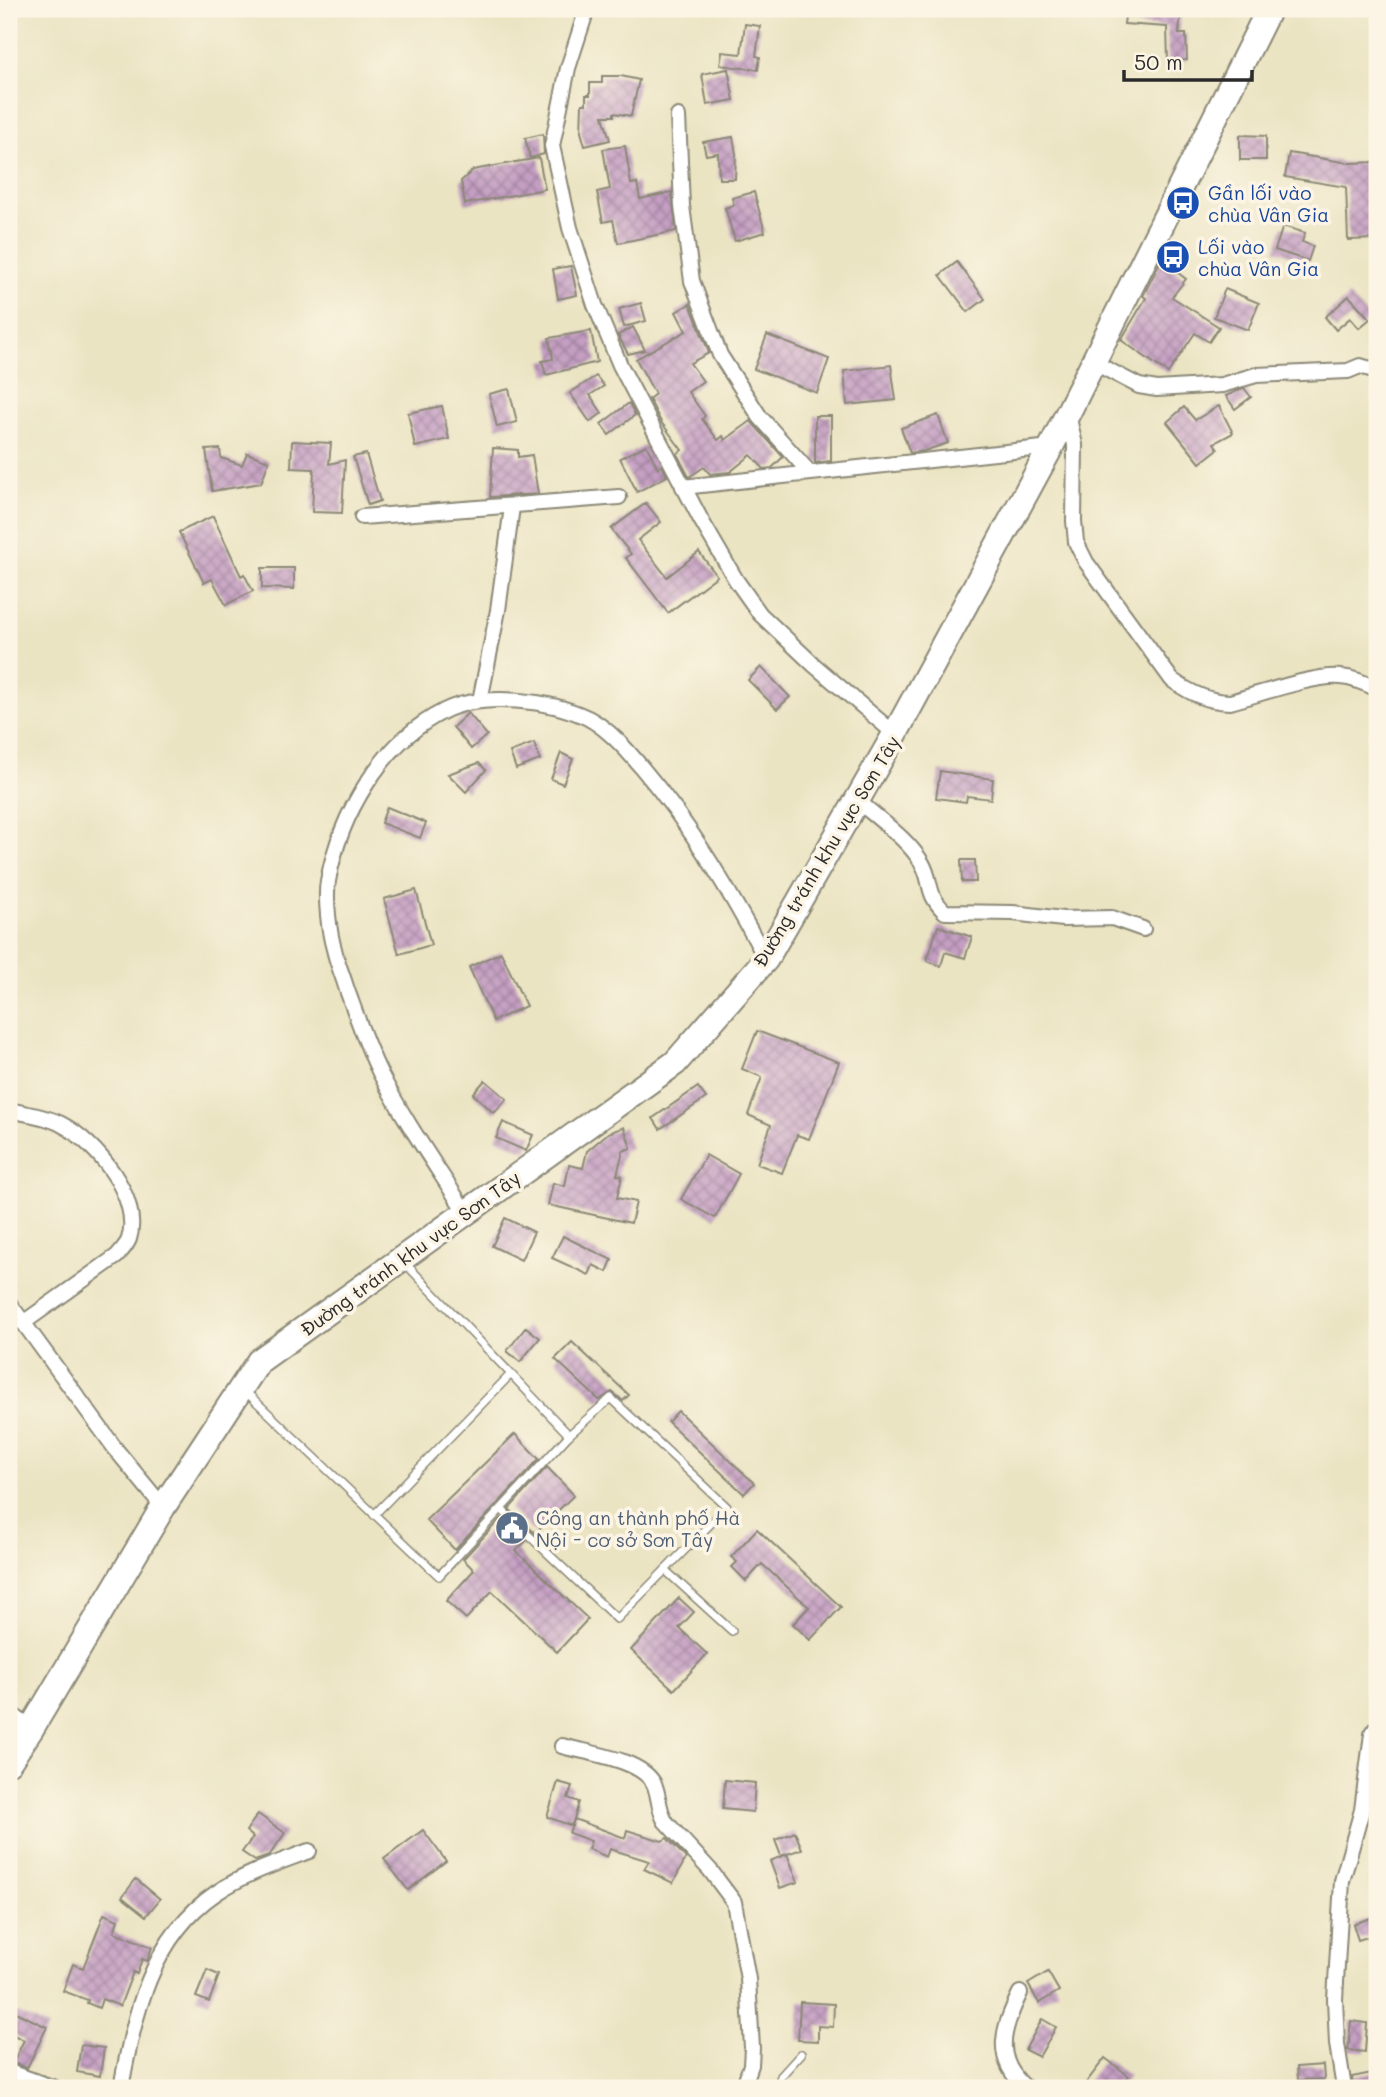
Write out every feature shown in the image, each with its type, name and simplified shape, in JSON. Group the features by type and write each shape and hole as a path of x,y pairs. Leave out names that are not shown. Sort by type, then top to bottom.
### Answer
{"highway":[{"name":"Đường tránh khu vực Sơn Tây","path":"9,1762 163,1507 259,1361 675,1063 766,959 895,734 1051,447 1269,9"}],"street":[{"path":"587,9 558,107 552,146 557,180 594,305 620,365 683,487 736,580 760,614 814,665 895,734"},
{"path":"678,117 682,206 692,281 720,355 760,417 809,472"},
{"path":"1093,362 1139,386 1157,389 1222,386 1256,375 1348,371 1360,366 1377,372"},
{"path":"1068,413 1075,445 1076,542 1086,562 1172,680 1214,702 1230,702 1321,678 1357,680 1377,688"},
{"path":"683,487 1051,447"},
{"path":"362,517 619,497"},
{"path":"480,701 498,610 512,507"},
{"path":"466,1213 408,1124 379,1071 333,949 328,883 339,844 354,807 380,764 413,730 445,710 480,701 552,705 589,719 616,741 672,803 732,896 766,959"},
{"path":"857,800 900,838 922,863 934,902 945,912 1013,913 1063,919 1112,918 1143,929"},
{"path":"9,1110 58,1123 88,1144 101,1157 125,1193 132,1225 129,1242 117,1256 23,1323"},
{"path":"9,1303 117,1451 163,1507"},
{"path":"9,1712 31,1729"},
{"path":"1345,2088 1337,2044 1335,1999 1342,1881 1363,1810 1372,1734 1377,1727"},
{"path":"562,1746 624,1762 644,1772 656,1787 660,1812 665,1821 726,1889 734,1902 748,1979 752,2048 751,2065 743,2088"},
{"path":"121,2088 126,2058 150,1974 164,1947 202,1903 217,1892 257,1871 309,1851"},
{"path":"1020,1993 1010,2012 1003,2043 1009,2068 1026,2088"},
{"path":"9,2071 55,2088"}],"lane":[{"path":"402,1260 569,1435"},
{"path":"374,1516 510,1375"},
{"path":"242,1388 439,1576 569,1435 611,1398 727,1507 618,1619 501,1509"},
{"path":"665,1570 732,1631"},
{"path":"777,2088 781,2076 801,2054"}],"building":[{"path":"1126,9 1181,9 1179,34 1186,34 1187,60 1168,61 1167,27 1124,24"},
{"path":"745,24 760,26 756,56 760,57 758,70 720,65 722,52 741,54"},
{"path":"728,69 734,100 707,105 702,74"},
{"path":"602,76 639,80 631,116 614,113 614,116 603,116 610,140 585,146 581,132 582,104 586,104 586,95 590,95 590,83 602,83"},
{"path":"543,134 544,154 530,158 525,138"},
{"path":"1240,135 1266,136 1266,160 1240,160"},
{"path":"733,137 736,154 735,179 719,179 718,153 706,155 703,142"},
{"path":"625,146 631,184 637,183 640,199 672,192 676,231 618,243 613,220 603,222 597,192 610,189 603,149"},
{"path":"1289,153 1349,163 1377,162 1376,239 1348,240 1346,187 1285,177"},
{"path":"539,158 545,189 465,204 461,181 473,170"},
{"path":"754,192 765,232 735,241 725,208 734,205 732,198"},
{"path":"1283,226 1305,233 1302,242 1313,246 1308,261 1275,250"},
{"path":"1161,260 1186,279 1172,297 1219,327 1209,342 1195,333 1168,373 1121,340 1146,298 1143,296"},
{"path":"957,262 985,299 968,312 940,275"},
{"path":"571,266 577,295 558,299 553,269"},
{"path":"1225,289 1259,303 1248,330 1214,317"},
{"path":"1349,296 1370,319 1359,328 1350,318 1336,330 1325,317"},
{"path":"641,303 646,321 624,327 619,309"},
{"path":"690,304 709,353 690,363 703,381 688,392 705,416 702,419 718,440 723,436 725,440 751,421 783,457 772,468 764,469 751,455 730,472 710,474 704,467 689,477 677,454 682,450 661,422 649,399 655,394 636,359 686,331 676,312"},
{"path":"633,327 645,350 628,354 618,335"},
{"path":"591,331 597,362 546,375 542,361 553,359 549,338"},
{"path":"767,335 829,359 817,393 754,369"},
{"path":"891,365 896,400 847,405 844,371"},
{"path":"596,376 604,386 590,395 602,413 590,422 570,393"},
{"path":"1244,388 1251,397 1235,409 1226,396"},
{"path":"509,389 517,422 497,427 489,394"},
{"path":"629,403 635,415 609,435 601,424"},
{"path":"442,406 449,439 415,447 408,413"},
{"path":"1219,406 1233,433 1214,443 1218,449 1200,463 1167,422 1184,407 1195,420"},
{"path":"938,415 948,443 910,453 901,428"},
{"path":"815,416 831,416 831,461 815,463"},
{"path":"292,441 331,443 329,464 345,460 342,513 312,512 314,469 291,468"},
{"path":"646,445 658,468 662,465 667,476 637,492 620,458"},
{"path":"493,448 518,450 518,457 532,455 538,494 490,497"},
{"path":"220,449 221,458 242,465 247,453 269,461 261,483 212,491 206,450"},
{"path":"366,454 380,501 368,505 353,457"},
{"path":"646,503 661,522 638,540 667,577 699,552 717,576 668,613 626,558 631,554 611,529"},
{"path":"213,516 241,576 244,574 253,591 226,605 212,579 204,583 179,532"},
{"path":"262,568 294,568 294,589 262,588"},
{"path":"761,667 790,697 777,709 748,680"},
{"path":"468,713 487,735 471,749 453,727"},
{"path":"534,743 540,760 516,769 510,752"},
{"path":"561,753 573,759 563,784 551,779"},
{"path":"479,763 486,770 466,792 448,774"},
{"path":"940,771 993,779 991,799 967,796 966,802 936,798"},
{"path":"387,807 426,823 420,838 381,823"},
{"path":"961,860 975,860 976,882 962,882"},
{"path":"416,890 431,945 399,954 384,899"},
{"path":"938,926 972,937 965,958 945,952 941,966 927,961"},
{"path":"501,952 526,1006 493,1021 469,967"},
{"path":"757,1031 839,1062 809,1139 797,1135 782,1173 757,1164 771,1125 748,1115 762,1077 742,1069"},
{"path":"485,1080 507,1099 494,1113 473,1094"},
{"path":"698,1087 706,1098 660,1129 653,1118"},
{"path":"503,1122 533,1135 526,1151 496,1138"},
{"path":"624,1127 631,1148 623,1151 617,1175 622,1176 617,1198 636,1202 631,1223 548,1205 553,1183 565,1186 569,1165 583,1168 587,1151 608,1133"},
{"path":"706,1155 739,1174 715,1218 681,1199"},
{"path":"505,1218 534,1232 521,1260 492,1246"},
{"path":"563,1236 612,1260 607,1272 593,1265 589,1275 552,1258"},
{"path":"526,1327 540,1338 520,1362 507,1351"},
{"path":"572,1342 629,1395 623,1401 612,1392 599,1400 555,1359"},
{"path":"678,1411 754,1483 744,1494 668,1422"},
{"path":"515,1434 539,1459 455,1550 426,1520"},
{"path":"547,1467 574,1495 535,1533 509,1509"},
{"path":"501,1518 526,1541 516,1551 588,1619 557,1652 492,1591 466,1619 446,1601 474,1570 463,1559"},
{"path":"757,1529 841,1607 810,1640 793,1624 809,1607 762,1564 746,1581 732,1567 737,1562 731,1557"},
{"path":"679,1598 694,1612 679,1628 707,1654 674,1690 631,1650"},
{"path":"725,1780 755,1783 753,1812 723,1809"},
{"path":"558,1782 572,1786 568,1798 579,1802 572,1826 547,1817"},
{"path":"258,1814 285,1833 269,1856 255,1861 242,1852 253,1837 246,1831"},
{"path":"574,1819 625,1838 627,1830 662,1841 667,1838 686,1858 673,1883 644,1869 649,1861 610,1849 607,1857 588,1849 591,1841 569,1833"},
{"path":"423,1830 446,1861 408,1890 384,1859"},
{"path":"795,1832 802,1849 781,1856 775,1840"},
{"path":"787,1854 798,1882 780,1888 770,1861"},
{"path":"136,1879 160,1899 146,1916 122,1897"},
{"path":"104,1914 118,1920 114,1932 152,1947 147,1961 142,1959 137,1974 133,1972 120,2006 102,1999 99,2008 87,2003 88,2000 63,1991 73,1964 83,1968"},
{"path":"1377,1916 1377,1934 1358,1940 1353,1924"},
{"path":"207,1970 219,1975 209,2002 196,1997"},
{"path":"1048,1972 1059,1991 1039,2003 1028,1984"},
{"path":"800,2002 834,2004 833,2027 818,2026 818,2041 798,2040"},
{"path":"9,2009 47,2027 27,2068 13,2063 24,2040 9,2033"},
{"path":"1042,2019 1056,2027 1039,2057 1025,2050"},
{"path":"1351,2021 1367,2023 1365,2052 1348,2050"},
{"path":"81,2045 104,2048 100,2076 77,2072"},
{"path":"1105,2058 1129,2076 1119,2088 1082,2088"},
{"path":"1323,2065 1324,2079 1298,2080 1297,2067"},
{"path":"1377,2072 1377,2085 1353,2088 1352,2077"}],"place":[{"name":"Gần lối vào chùa Vân Gia","path":"1183,203"},
{"name":"Lối vào chùa Vân Gia","path":"1173,257"},
{"name":"Công an thành phố Hà Nội - cơ sở Sơn Tây","path":"512,1528"}]}
